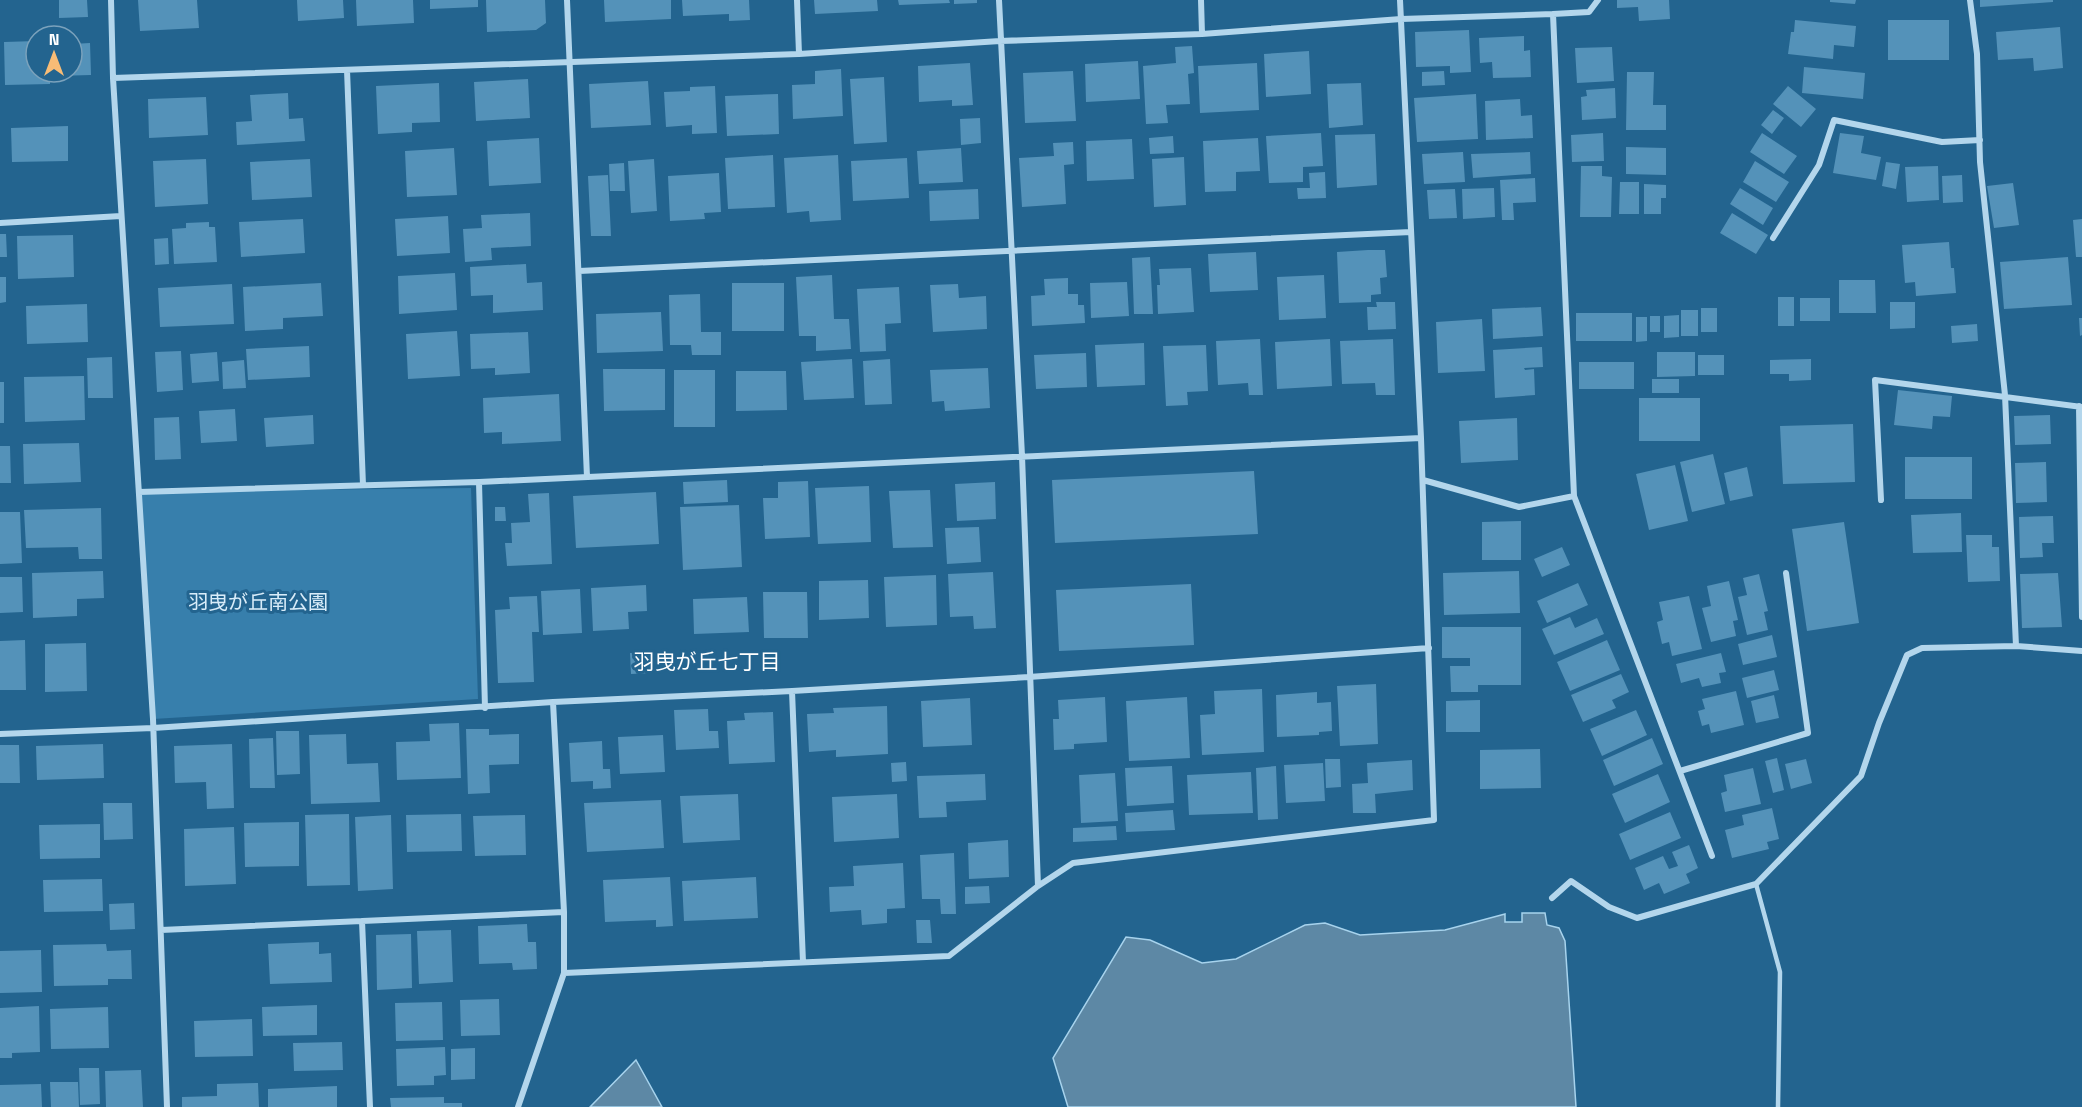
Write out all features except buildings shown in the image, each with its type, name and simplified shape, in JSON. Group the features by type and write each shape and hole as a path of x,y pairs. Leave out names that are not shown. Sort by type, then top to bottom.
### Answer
{"street":[{"path":"111,0 113,78 153,728 167,1107"},
{"path":"567,0 587,477"},
{"path":"797,0 799,54"},
{"path":"999,0 1022,456 1038,886"},
{"path":"1201,0 1202,34"},
{"path":"564,973 949,956 1038,886 1073,863 1434,820 1422,438 1400,0"},
{"path":"113,78 799,54 1000,41 1202,34 1401,19 1588,12 1598,0"},
{"path":"1970,0 1977,54 1980,162 2005,395 2016,646"},
{"path":"1552,14 1574,496 1712,856"},
{"path":"347,70 363,485"},
{"path":"1773,238 1819,165 1834,120 1942,142 1980,140"},
{"path":"0,223 121,216"},
{"path":"579,271 1411,232"},
{"path":"1881,500 1875,380 2080,406 2082,617"},
{"path":"139,492 479,482 1422,438"},
{"path":"1423,480 1519,507 1574,496"},
{"path":"479,482 485,708"},
{"path":"1680,771 1808,733 1786,573"},
{"path":"1552,898 1570,881 1609,907 1637,918 1756,884 1861,776 1879,723 1907,655 1922,648 2016,646 2082,651"},
{"path":"0,734 153,728 553,702 1029,677 1429,648"},
{"path":"792,691 803,962"},
{"path":"518,1107 564,973 564,912 553,702"},
{"path":"161,930 564,912"},
{"path":"362,921 370,1107"}],"lane":[{"path":"1756,884 1780,972 1778,1107"}],"green space":[{"name":"羽曳が丘南公園","path":"471,488 478,699 153,719 139,492"}],"shaded area":[{"path":"1522,913 1545,913 1547,925 1559,928 1565,941 1576,1107 1068,1107 1053,1058 1126,937 1150,940 1202,963 1236,959 1305,925 1325,923 1360,935 1445,930 1505,914 1505,922 1522,922"},
{"path":"636,1060 662,1107 590,1107"}],"district":[{"name":"羽曳が丘七丁目","path":"707,661"}]}
